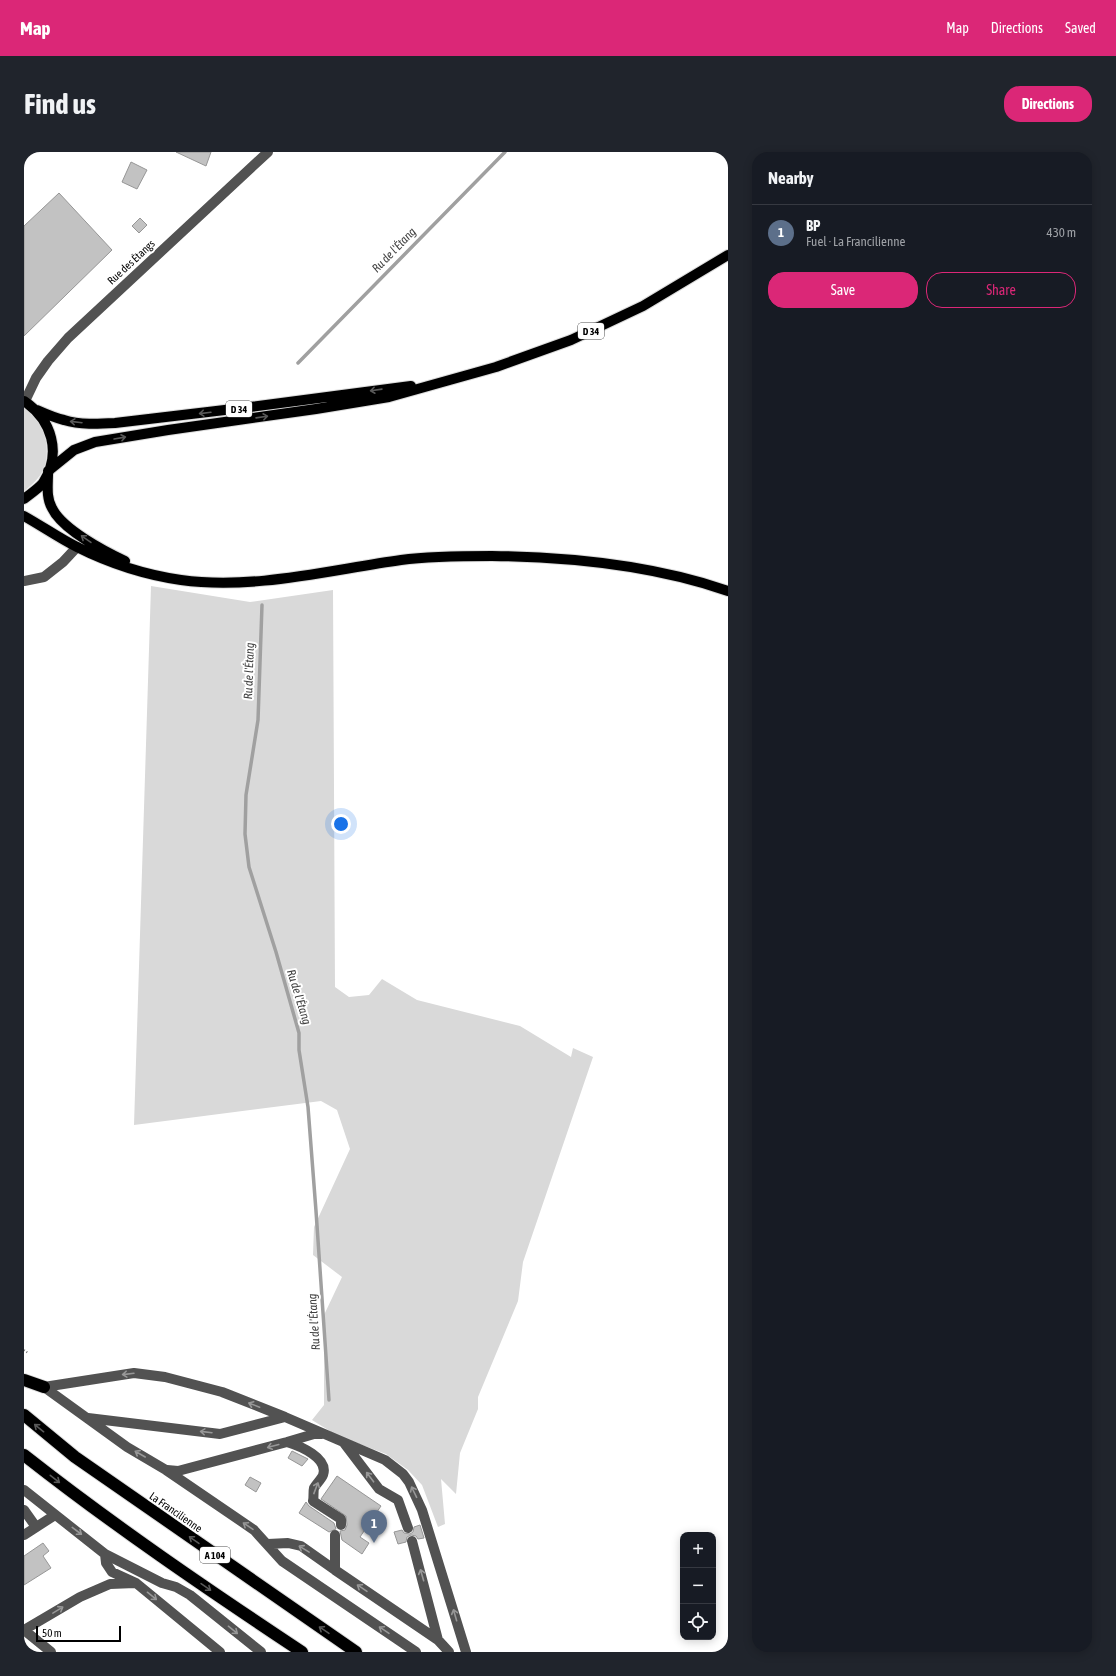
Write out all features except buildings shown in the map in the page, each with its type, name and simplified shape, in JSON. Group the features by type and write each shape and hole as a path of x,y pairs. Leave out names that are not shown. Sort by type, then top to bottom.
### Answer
{"highway":[{"path":"24,1380 44,1388"},
{"name":"La Francilienne","path":"24,1416 75,1457 356,1652"},
{"name":"A 104","path":"24,1455 77,1497 132,1536 302,1652"}],"main road":[{"name":"D 34","path":"48,473 74,450 95,442 389,397 496,367 571,340 643,306 728,255"},
{"name":"D 34","path":"37,410 74,422 94,424 114,423 442,382"},
{"path":"24,401 37,410 46,423 51,437 53,453 48,473 42,484 24,499"},
{"path":"48,473 50,502 56,514 97,547 144,571"},
{"path":"24,516 77,547 110,562 180,580 219,583 247,582 403,560 458,556 521,557 583,560 704,583 728,591"}],"street":[{"name":"Rue des Étangs","path":"24,401 44,366 68,338 268,152"},
{"path":"24,581 44,577 63,562 77,547"},
{"path":"44,1388 134,1373 146,1373 222,1392 386,1460 403,1474 409,1482 422,1510 434,1544 466,1652"},
{"path":"44,1388 127,1447 166,1470 254,1530 282,1561 416,1652"},
{"path":"86,1418 220,1434 285,1417"},
{"path":"166,1470 178,1471 314,1434 324,1434"},
{"path":"287,1442 298,1445 321,1460 324,1469 323,1476 314,1488 314,1501 341,1519 341,1525"},
{"path":"343,1442 379,1489 398,1500 408,1528"},
{"path":"24,1490 105,1554 162,1583 176,1587 190,1595 261,1652"},
{"path":"24,1510 36,1527"},
{"path":"24,1535 55,1515"},
{"path":"334,1536 335,1570"},
{"path":"412,1541 438,1640"},
{"path":"268,1544 288,1543 301,1546 438,1640 449,1652"},
{"path":"105,1554 106,1563 112,1572 136,1583 220,1652"},
{"path":"51,1652 24,1630 80,1597 110,1584 162,1583"}],"path":[{"path":"24,1350 28,1353"}],"shaded area":[{"path":"24,408 37,419 41,426 47,452 42,472 36,481 24,491"},
{"path":"151,586 250,602 333,590 335,987 349,997 369,995 382,979 417,1000 520,1026 571,1057 573,1048 593,1057 523,1262 518,1301 478,1397 478,1409 460,1453 456,1494 441,1479 445,1524 438,1527 422,1485 408,1470 386,1454 338,1436 312,1420 324,1405 324,1315 342,1277 313,1255 314,1227 350,1149 337,1110 321,1101 134,1125"}],"waterway":[{"name":"Ru de l'Étang","path":"298,363 505,152"},
{"name":"Ru de l'Étang","path":"262,605 258,720 246,795 245,834 249,867 276,952 299,1033 299,1050 308,1107 329,1400"}],"place":[{"name":"BP","path":"374,1543"}]}
